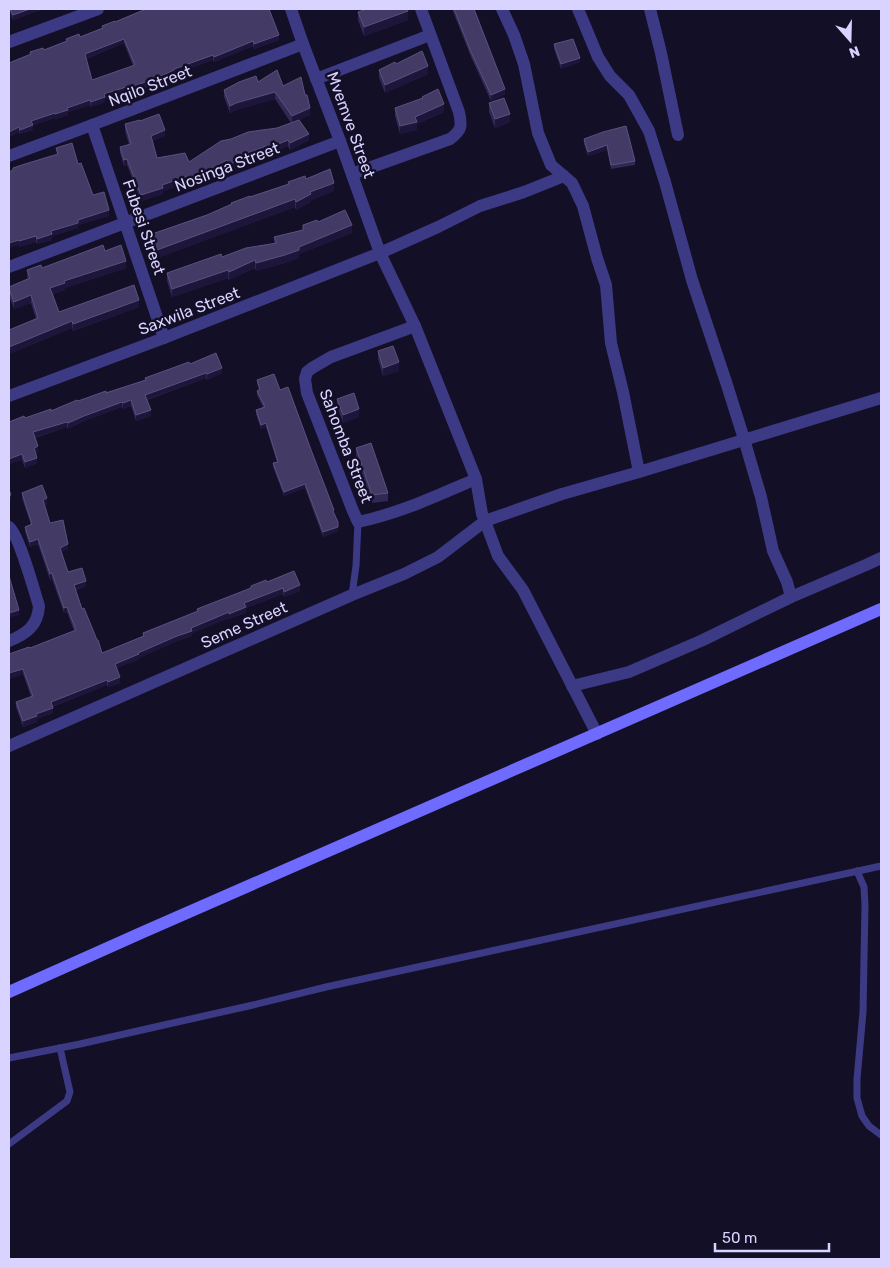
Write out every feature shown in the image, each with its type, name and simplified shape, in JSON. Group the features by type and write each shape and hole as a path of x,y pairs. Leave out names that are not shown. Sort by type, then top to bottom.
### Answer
{"main road":[{"path":"9,992 881,609"}],"street":[{"path":"9,42 98,9"},
{"name":"Mvemve Street","path":"291,9 380,253"},
{"path":"352,174 450,139 458,133 461,122 459,112 421,9"},
{"path":"502,9 524,64 538,133 551,164 572,183 583,206 606,284 611,343 639,472"},
{"path":"578,9 598,57 610,76 629,95 649,130 692,280 744,439 761,497 773,551 787,582 791,597"},
{"path":"650,9 678,135"},
{"path":"316,79 430,35"},
{"name":"Nqilo Street","path":"9,156 303,44"},
{"name":"Fubesi Street","path":"92,125 164,338"},
{"name":"Nosinga Street","path":"9,266 340,141"},
{"name":"Saxwila Street","path":"9,396 164,338 380,253 480,206 524,192 564,176"},
{"path":"380,253 415,326 476,479 482,514 498,556 523,590 597,734"},
{"name":"Sahomba Street","path":"415,326 331,357 307,372 305,380 307,393 358,522 405,510 476,479"},
{"name":"Seme Street","path":"9,746 352,595 404,574 438,557 485,521 562,494 881,398"},
{"path":"9,528 12,529 18,542 39,606 39,612 33,625 25,634 9,641"},
{"path":"572,686 630,672 703,640 791,597 881,558"}],"lane":[{"path":"352,595 356,566 358,522"},
{"path":"9,1058 881,866"},
{"path":"857,871 864,887 865,905 863,1012 857,1098 862,1116 869,1126 881,1135"},
{"path":"9,1144 67,1101 70,1092 60,1048"}],"building":[{"path":"10,9 30,9 13,15"},
{"path":"146,9 269,9 279,35 254,44 253,41 214,57 213,55 174,69 146,83 104,94 105,97 91,102 90,100 67,108 68,110 31,121 33,125 20,130 19,127 9,132 9,63 31,54 30,52 43,48 44,50 67,41 66,39 79,34 80,37","holes":["124,39 135,65 92,80 85,54"]},
{"path":"367,9 407,9 408,11 364,27 358,12"},
{"path":"454,9 474,9 505,89 491,95"},
{"path":"573,39 580,58 561,64 554,44"},
{"path":"422,51 428,66 385,85 379,70"},
{"path":"277,70 283,86 301,77 310,108 292,116 275,92 230,106 224,90 256,76 258,82"},
{"path":"438,89 444,104 415,117 417,122 400,126 395,108 423,98"},
{"path":"504,98 510,114 495,119 489,103"},
{"path":"159,114 165,130 151,136 157,158 185,153 189,162 221,141 248,132 277,128 299,120 309,134 290,143 288,140 267,149 266,146 238,157 239,161 229,164 227,160 202,173 202,175 190,179 188,176 162,185 163,188 141,195 127,159 124,160 120,147 131,144 125,124"},
{"path":"626,126 635,161 611,165 607,145 588,152 584,139"},
{"path":"72,143 78,164 81,163 93,195 104,192 109,210 78,220 78,223 51,231 52,234 37,239 36,236 9,243 9,172 13,168 58,154 56,148"},
{"path":"330,169 334,183 310,192 311,194 296,202 295,199 157,250 152,234 207,215 250,196 289,184 288,182 305,176 306,179"},
{"path":"345,210 352,225 299,247 299,250 256,263 255,260 229,272 228,270 172,289 167,273 221,254 222,257 246,248 277,243 274,237 303,230 303,225 317,220 318,222"},
{"path":"103,245 105,251 121,245 126,261 64,281 65,283 50,288 59,312 134,285 139,300 73,324 72,321 9,347 9,330 38,318 31,295 14,302 9,287 30,278 27,270 41,265 42,268"},
{"path":"393,346 399,362 383,368 378,351"},
{"path":"216,353 222,368 145,395 151,410 136,415 131,400 68,423 33,432 38,446 34,448 37,458 25,462 22,454 9,459 9,422 24,416 25,418 51,409 51,411 77,400 146,380 145,378 189,362 190,364"},
{"path":"274,374 280,390 288,387 334,510 338,527 323,532 305,484 284,492 273,463 278,462 266,423 261,425 256,410 265,407 257,391 260,389 257,380"},
{"path":"354,393 359,409 343,415 337,399"},
{"path":"371,443 388,493 372,495 356,448"},
{"path":"42,485 47,498 43,500 50,523 63,520 68,544 60,548 68,572 82,568 86,581 74,585 82,609 84,608 102,653 144,636 143,633 198,611 197,609 251,588 251,586 266,580 267,582 294,571 300,585 284,592 283,588 244,603 246,607 191,628 192,631 115,664 120,677 108,682 107,680 51,702 53,708 23,721 16,702 33,696 23,669 9,673 9,654 76,630 67,607 64,608 38,539 30,542 25,527 32,524 22,493"},
{"path":"9,576 19,610 9,613"}]}
